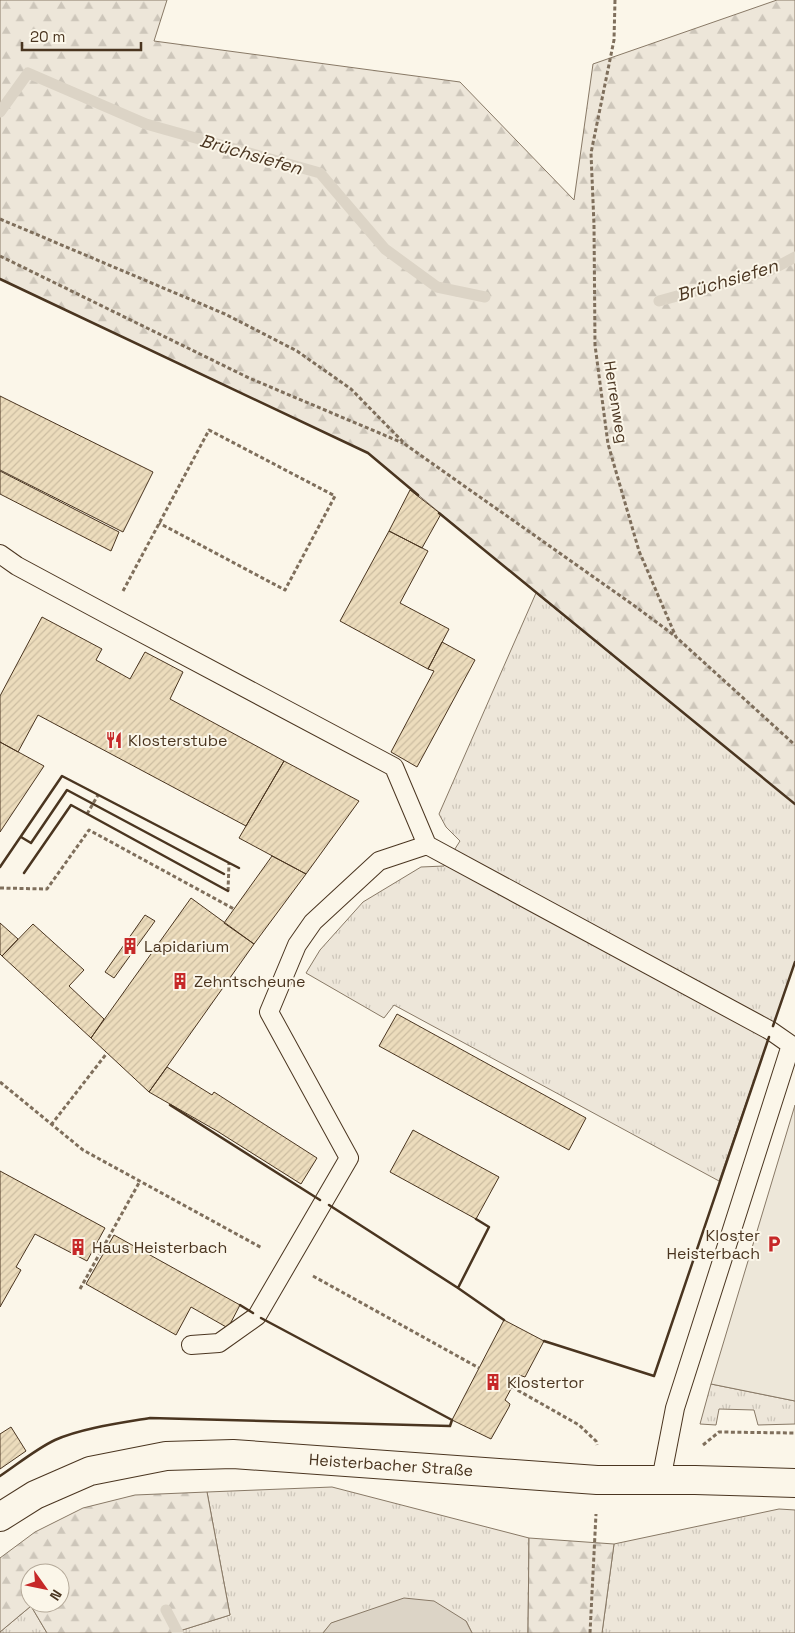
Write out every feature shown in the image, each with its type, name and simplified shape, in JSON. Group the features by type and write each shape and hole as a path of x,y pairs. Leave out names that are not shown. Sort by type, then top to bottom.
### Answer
{"main road":[{"name":"Heisterbacher Straße","path":"0,1517 35,1495 90,1471 166,1456 233,1454 597,1480 795,1483"}],"lane":[{"path":"0,554 18,566 110,616 394,767 427,845 763,1027 792,1045 675,1408 661,1480"},
{"path":"191,1345 218,1343 257,1316 349,1158 269,1012 298,945 313,922 379,861 427,845"}],"path":[{"name":"Herrenweg","path":"616,0 614,40 591,152 594,225 594,345 608,444 639,551 676,637 795,746"},
{"path":"0,219 225,314 297,351 350,389 406,445 676,637"},
{"path":"0,256 249,378 406,445"},
{"path":"110,616 159,523 209,430 334,496 285,590 159,523"},
{"path":"87,814 98,795"},
{"path":"0,888 47,889 89,830 234,909"},
{"path":"228,891 229,863"},
{"path":"51,1124 107,1053"},
{"path":"0,1082 83,1150 479,1368"},
{"path":"80,1289 140,1181"},
{"path":"512,1387 579,1425 596,1441 597,1480 590,1633"}],"green space":[{"path":"0,0 167,0 154,41 460,82 574,200 593,64 777,0 795,0 795,804 368,453 0,279"},
{"path":"536,593 795,804 795,962 719,1181 394,1005 384,1018 306,973 320,950 363,902 421,867 444,866 460,841 446,827 439,814"},
{"path":"711,1384 795,1401 795,1424 758,1425 754,1410 719,1409 716,1425 700,1424"},
{"path":"332,1487 529,1538 528,1633 472,1633 466,1621 367,1612 332,1623 323,1633 173,1633 230,1615 207,1492"},
{"path":"207,1492 230,1615 173,1633 47,1633 35,1613 70,1613 70,1563 20,1563 20,1613 23,1613 0,1632 0,1558 35,1532 83,1508 135,1495"},
{"path":"779,1509 795,1510 795,1633 602,1633 614,1544"},
{"path":"529,1538 614,1544 602,1633 528,1633"},
{"path":"23,1613 35,1613 47,1633 0,1633"}],"shaded area":[{"name":"Kloster Heisterbach","path":"795,1105 795,1401 711,1384"},
{"path":"404,1598 434,1601 466,1621 472,1633 323,1633 331,1623"}],"building":[{"path":"0,396 153,472 123,532 0,470"},
{"path":"0,471 119,532 111,551 0,494"},
{"path":"410,490 441,514 422,548 389,531"},
{"path":"389,531 428,551 400,603 449,629 428,669 340,621"},
{"path":"42,617 102,649 96,660 130,679 145,652 183,672 170,699 284,761 246,826 38,715 18,752 0,742 0,696"},
{"path":"442,642 475,660 417,767 391,752 434,671 428,669"},
{"path":"0,742 44,766 0,832"},
{"path":"284,761 359,801 306,874 239,838"},
{"path":"272,856 306,874 254,944 224,923"},
{"name":"Zehntscheune","path":"191,898 254,944 149,1092 91,1038"},
{"name":"Lapidarium","path":"145,915 155,921 114,978 105,972"},
{"path":"0,923 18,939 2,956 0,954"},
{"path":"33,924 84,970 69,986 104,1019 91,1038 2,956"},
{"path":"397,1014 586,1118 569,1150 379,1046"},
{"path":"167,1067 212,1095 214,1092 317,1158 301,1184 217,1131 149,1092"},
{"path":"413,1130 499,1177 476,1219 390,1172"},
{"name":"Haus Heisterbach","path":"0,1171 105,1228 87,1261 35,1234 16,1267 21,1270 0,1307"},
{"path":"114,1235 240,1305 228,1328 191,1307 176,1335 86,1284"},
{"name":"Klostertor","path":"504,1320 544,1341 525,1377 519,1375 512,1387 505,1400 510,1404 509,1407 491,1439 452,1420"},
{"path":"11,1427 26,1451 0,1469 0,1434"}],"waterway":[{"name":"Brüchsiefen","path":"0,112 28,73 146,124 320,173 385,249 437,287 485,297"},
{"name":"Brüchsiefen","path":"659,301 771,270 795,257"},
{"path":"166,1610 178,1633"}],"wall":[{"path":"0,279 368,453 418,495"},
{"path":"439,513 795,804"},
{"path":"0,867 62,776 239,868"},
{"path":"21,837 31,843 67,790 224,874"},
{"path":"24,873 71,805 228,891"},
{"path":"773,1026 795,962"},
{"path":"544,1341 654,1376 769,1037"},
{"path":"170,1105 320,1200"},
{"path":"329,1205 458,1288 489,1227 476,1219"},
{"path":"458,1288 504,1320"},
{"path":"240,1305 253,1313"},
{"path":"0,1476 55,1440 102,1426 150,1418 450,1426 452,1420 261,1318"}],"place":[{"name":"Klosterstube","path":"114,740"},
{"name":"Lapidarium","path":"130,946"},
{"name":"Zehntscheune","path":"180,981"},
{"name":"Kloster Heisterbach","path":"774,1244"},
{"name":"Haus Heisterbach","path":"78,1247"},
{"name":"Klostertor","path":"493,1382"}]}
